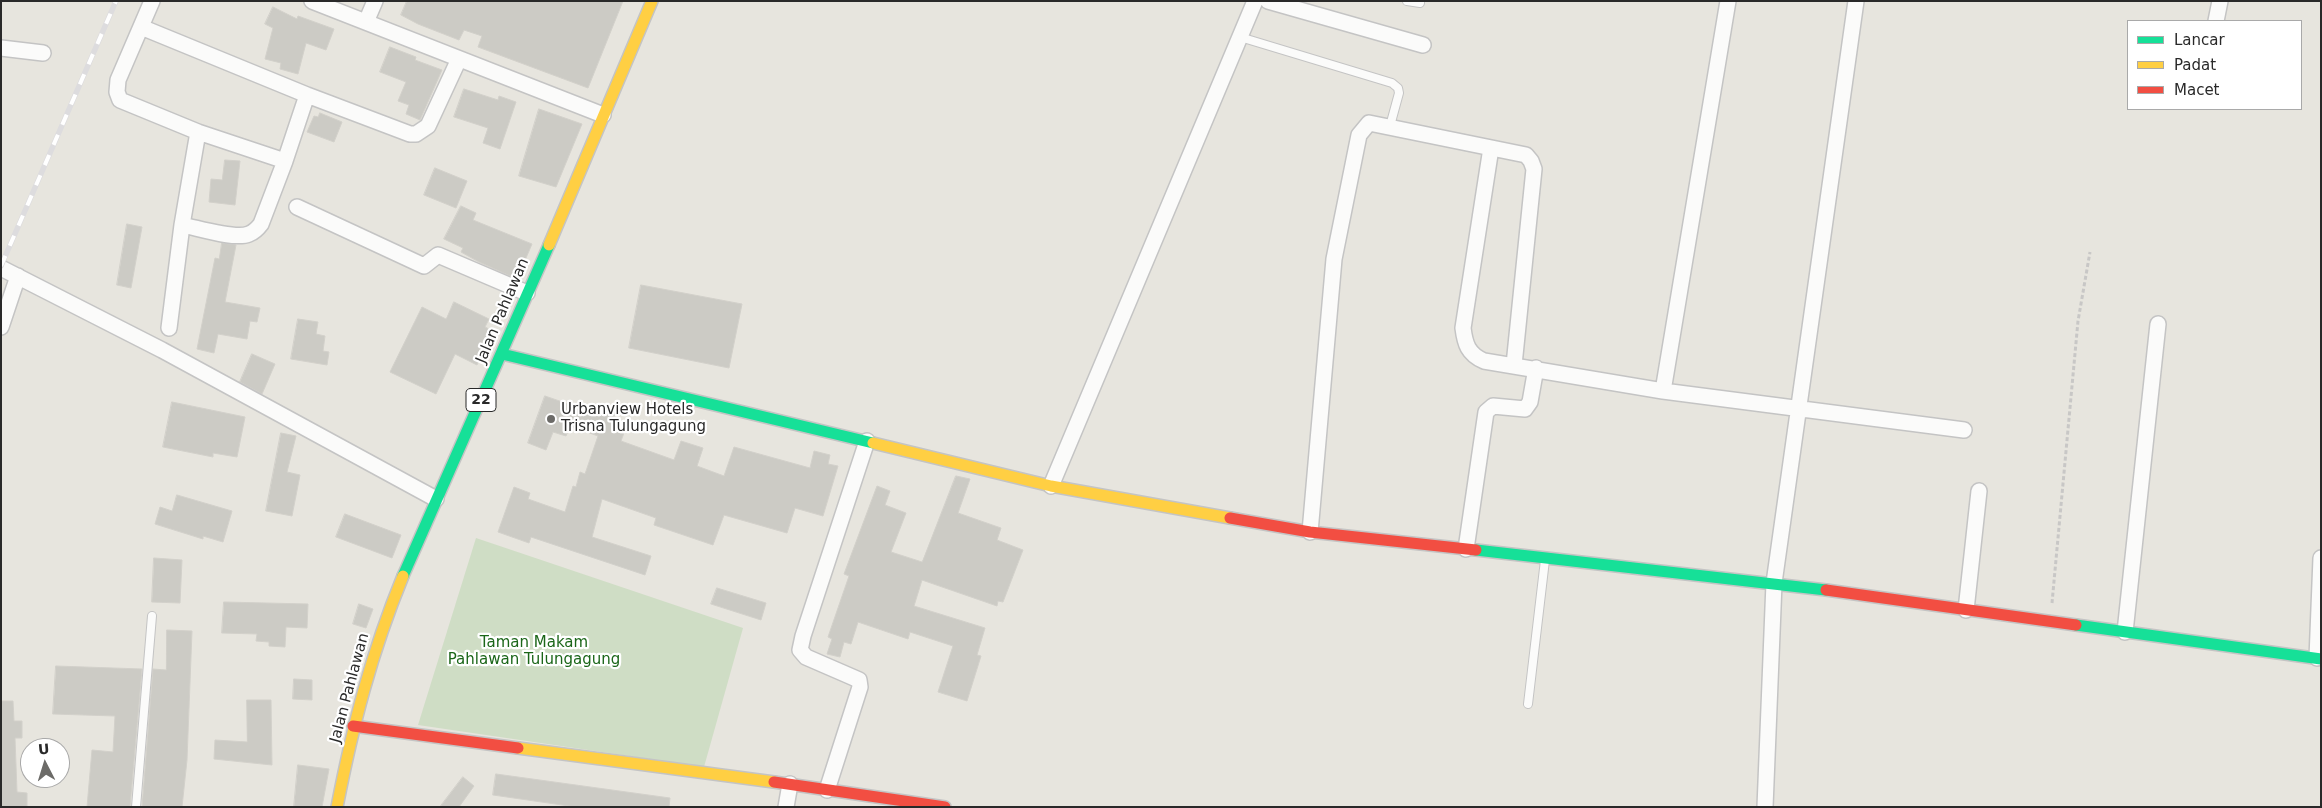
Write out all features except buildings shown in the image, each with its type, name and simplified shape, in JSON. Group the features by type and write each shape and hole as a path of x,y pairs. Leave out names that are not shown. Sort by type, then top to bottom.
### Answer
{"main road":[{"name":"Jalan Pahlawan","path":"337,807 353,726 366,676 383,625 436,499 502,354 652,1"},
{"path":"502,354 1051,486 1310,532 1774,583 2319,658"},
{"path":"353,726 790,784 945,807"}],"street":[{"path":"152,1 118,80 117,92 120,100 198,132 286,161"},
{"path":"312,1 603,115"},
{"path":"366,22 375,1"},
{"path":"1051,486 1255,1"},
{"path":"1268,1 1423,44"},
{"path":"1663,390 1728,1"},
{"path":"1765,807 1774,583 1856,1"},
{"path":"2216,20 2220,1"},
{"path":"141,27 403,133 416,134 428,126 459,59"},
{"path":"1,48 43,53"},
{"path":"182,226 242,236 253,232 261,224 286,161 307,95"},
{"path":"1310,532 1334,259 1359,135 1369,123 1526,155 1531,161 1534,169 1514,365"},
{"path":"169,328 182,226 198,132"},
{"path":"1491,148 1463,328 1468,350 1474,357 1663,390 1964,430"},
{"path":"297,207 424,266 438,255 527,293"},
{"path":"1,268 162,350 436,499"},
{"path":"1,327 18,276"},
{"path":"2125,632 2158,324"},
{"path":"1466,549 1486,412 1492,406 1524,409 1530,402 1536,368"},
{"path":"827,790 860,688 859,680 806,657 800,650 867,441"},
{"path":"1966,610 1979,491"},
{"path":"2319,658 2321,558"},
{"path":"786,807 790,784"}],"lane":[{"path":"1408,1 1420,3"},
{"path":"1240,38 1392,83 1398,88 1399,93 1390,126"},
{"path":"1528,704 1545,558"},
{"path":"136,807 152,616"}],"path":[{"path":"2051,621 2078,321 2090,252"}],"green space":[{"name":"Taman Makam Pahlawan Tulungagung","path":"476,538 743,628 704,767 418,725"}],"railway":[{"path":"1,266 116,1"}],"traffic: fast":[{"path":"403,576 549,245"},
{"path":"502,354 873,443"},
{"path":"1476,550 1826,590"},
{"path":"2076,625 2321,659"}],"traffic: slow":[{"path":"549,245 652,1"},
{"path":"873,443 1051,486 1230,518"},
{"path":"337,807 364,690 381,633 403,576"},
{"path":"518,748 774,782"}],"traffic: jam":[{"path":"1230,518 1310,532 1476,550"},
{"path":"1826,590 2076,625"},
{"path":"353,726 518,748"},
{"path":"774,782 945,807"}],"place":[{"name":"Urbanview Hotels Trisna Tulungagung","path":"551,419"}]}
